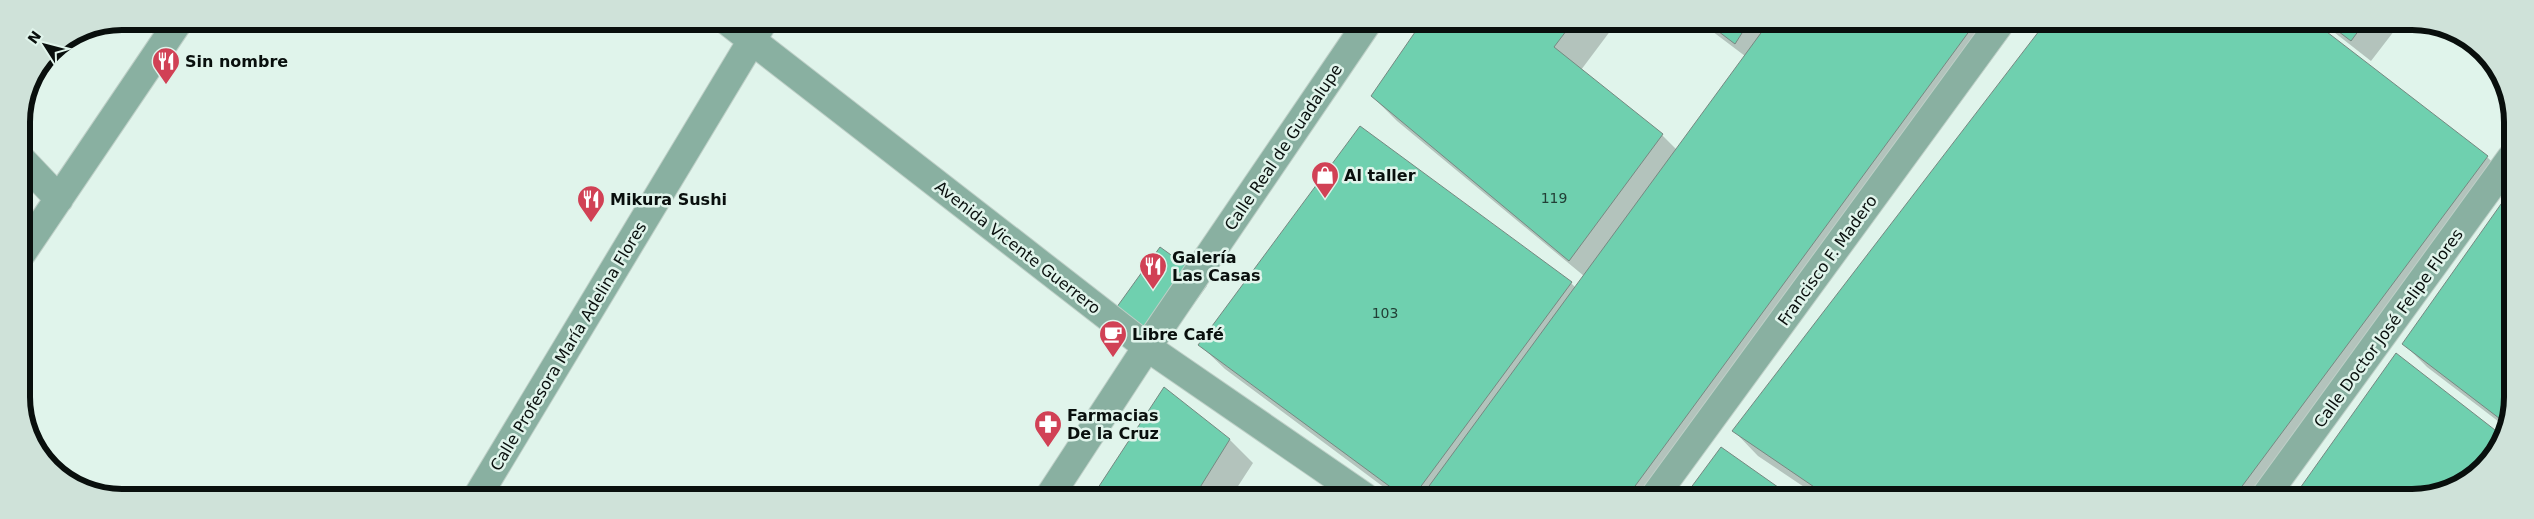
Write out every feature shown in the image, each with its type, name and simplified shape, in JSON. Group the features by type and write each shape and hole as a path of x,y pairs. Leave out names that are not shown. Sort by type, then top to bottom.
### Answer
{"street":[{"path":"30,241 173,30"},
{"name":"Calle Real de Guadalupe","path":"1053,489 1147,347 1363,30"},
{"name":"Francisco F. Madero","path":"1660,489 1995,30"},
{"name":"Avenida Vicente Guerrero","path":"758,31 1147,347 1352,489"},
{"name":"Calle Profesora María Adelina Flores","path":"482,489 758,31"},
{"path":"30,168 59,199"},
{"name":"Calle Doctor José Felipe Flores","path":"2271,489 2504,168"}],"building":[{"path":"1416,30 1567,30 1554,47 1663,134 1569,261 1371,96"},
{"path":"1717,30 1744,30 1735,44"},
{"path":"1763,30 1970,30 1633,489 1427,489"},
{"path":"2040,30 2324,30 2488,156 2240,489 1817,489 1732,431"},
{"path":"2337,30 2359,30 2351,41"},
{"path":"1360,126 1572,282 1419,489 1393,489 1198,345"},
{"path":"2504,200 2504,397 2501,420 2402,344"},
{"name":"Galería Las Casas","path":"1160,247 1192,270 1146,333 1114,311"},
{"path":"2396,353 2497,432 2485,453 2473,466 2458,477 2442,484 2418,489 2299,489"},
{"path":"1164,387 1230,439 1199,489 1097,489"},
{"path":"1721,447 1781,489 1690,489"}],"place":[{"name":"Sin nombre","path":"166,85"},
{"name":"Al taller","path":"1325,199"},
{"name":"Mikura Sushi","path":"591,223"},
{"name":"Galería Las Casas","path":"1153,290"},
{"name":"Libre Café","path":"1113,358"},
{"name":"Farmacias De la Cruz","path":"1048,448"}]}
